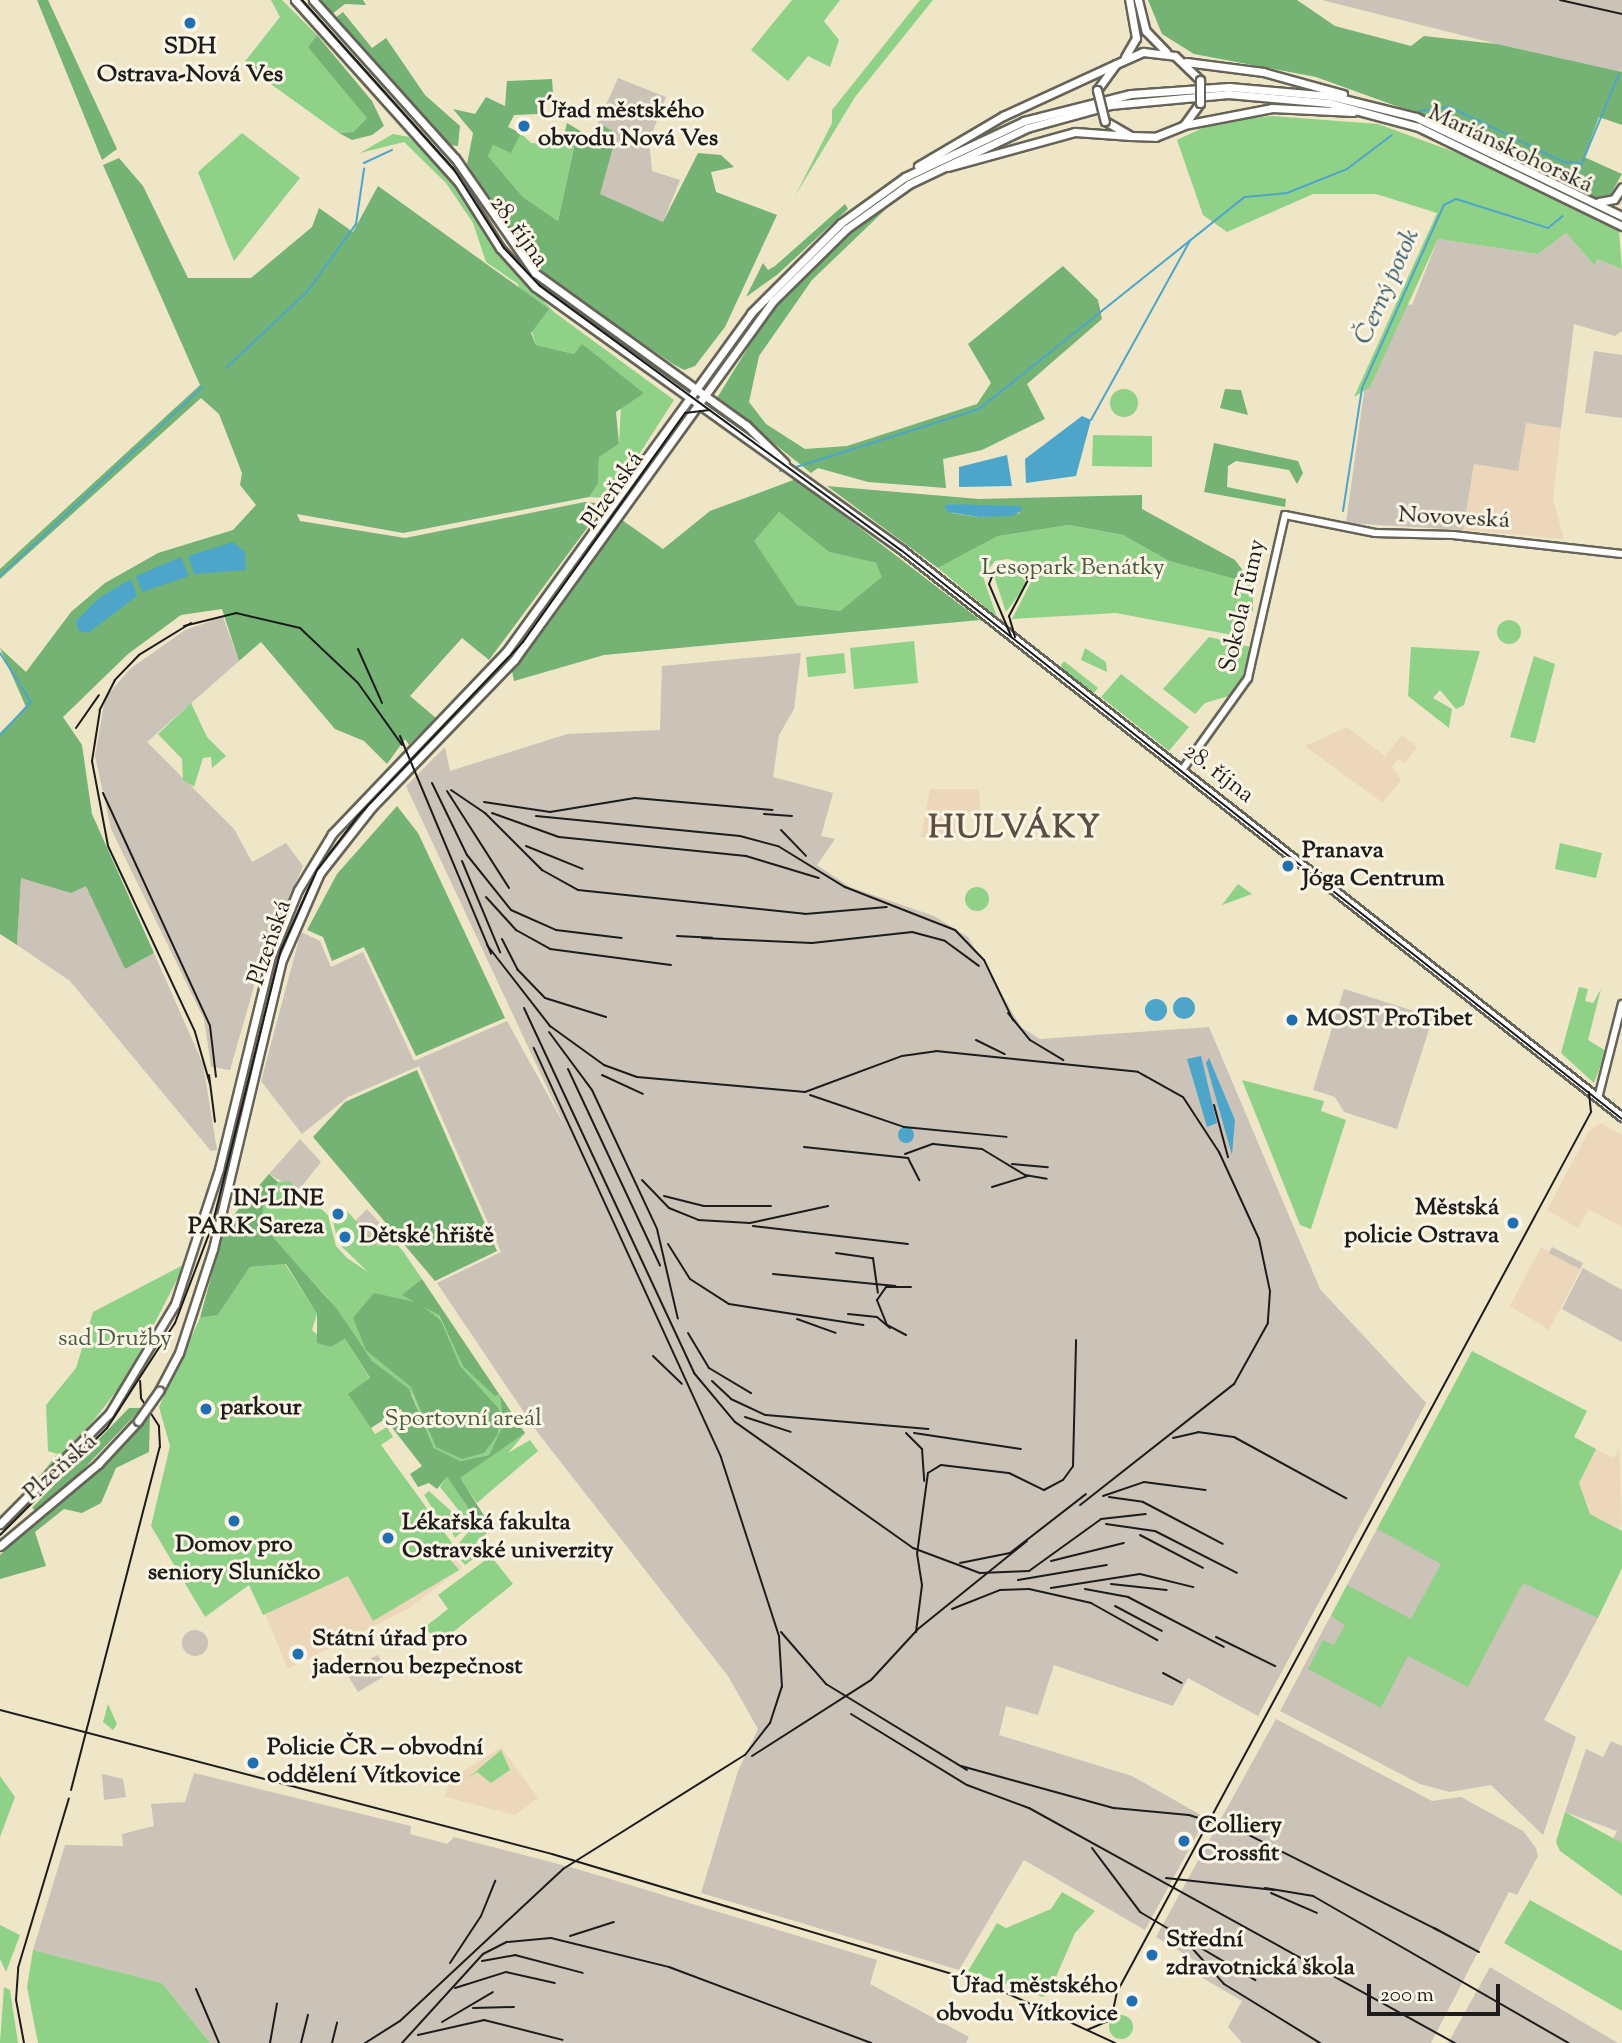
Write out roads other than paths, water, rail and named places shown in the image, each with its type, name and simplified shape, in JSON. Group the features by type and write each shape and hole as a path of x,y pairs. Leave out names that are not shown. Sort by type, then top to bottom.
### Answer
{"main road":[{"name":"28. října","path":"295,0 458,183 523,275 699,406 795,470 1182,770 1622,1117"},
{"name":"28. října","path":"313,0 460,164 530,269 706,396 786,464"},
{"path":"1129,0 1136,38 1097,90 1105,121 1131,136"},
{"path":"1138,0 1146,31 1167,53 1186,62 1263,72 1373,105"},
{"path":"907,181 1003,116 1119,62 1167,53"},
{"path":"1184,125 1200,103 1200,80 1186,62"},
{"name":"Mariánskohorská","path":"695,388 800,259 907,181 1024,121 1131,94 1278,89 1373,105 1458,133 1622,216"},
{"name":"Mariánskohorská","path":"699,406 791,280 846,229 907,181 1027,128 1133,102 1275,95 1388,117 1485,154 1622,228"},
{"path":"907,181 1075,132 1155,137 1184,125 1272,108 1388,117"},
{"path":"1595,201 1612,200 1622,187"},
{"path":"683,379 706,373"},
{"name":"Plzeňská","path":"0,1524 109,1414 175,1304 219,1169 271,956 311,867 356,807 506,652 695,388"},
{"name":"Plzeňská","path":"0,1546 98,1464 138,1421 159,1391 198,1301 282,960 309,894 372,807 514,660 699,406"}],"street":[{"name":"Sokola Tůmy","path":"1182,770 1248,678 1285,514"},
{"name":"Novoveská","path":"1285,514 1381,534 1453,535 1622,554"},
{"path":"1598,1098 1622,1004"}],"water":[{"path":"1082,416 1091,420 1076,476 1026,483 1025,459"},
{"path":"1007,455 1012,486 959,487 959,467"},
{"path":"944,506 1019,506 1023,509 1013,516 979,517 948,512"},
{"path":"233,542 245,552 246,570 194,574 188,556"},
{"path":"181,557 189,576 142,592 136,576"},
{"path":"131,579 137,596 88,633 79,631 76,621 99,598"},
{"path":"1180,997 1188,997 1195,1004 1195,1012 1188,1019 1180,1019 1173,1012 1173,1004"},
{"path":"1156,999 1164,1002 1167,1010 1164,1018 1156,1021 1148,1018 1145,1010 1148,1002"},
{"path":"1201,1056 1217,1123 1207,1127 1187,1059"},
{"path":"1209,1058 1235,1120 1232,1155 1206,1063"},
{"path":"906,1127 912,1129 912,1141 906,1143 900,1141 898,1135 900,1129"}],"waterway":[{"name":"Černý potok","path":"1574,182 1619,74"},
{"path":"1420,111 1450,107 1564,162 1579,163"},
{"path":"793,468 979,409 1245,197 1287,193 1347,169 1392,135"},
{"path":"364,163 392,150"},
{"path":"226,368 307,292 356,224 364,169"},
{"name":"Černý potok","path":"1343,511 1362,388 1444,205 1456,199 1548,228 1563,216"},
{"path":"1091,420 1190,241"},
{"path":"0,576 203,387"},
{"path":"0,653 31,702 0,735"}],"tram line":[{"path":"302,0 453,168 504,248 540,286 901,550 1622,1119"},
{"path":"0,1535 107,1428 175,1323 212,1226 281,950 317,870 358,816 523,642 685,413 710,410"},
{"path":"1011,636 989,584 995,569 1009,564 1023,569 1028,580 1009,616 1015,637"},
{"path":"1087,2030 1111,2020 1117,1992 1591,1112 1589,1092"},
{"path":"71,1790 160,1447 159,1426 141,1398 140,1381"},
{"path":"0,1710 552,1854 989,1985 1115,2043"},
{"path":"24,2043 16,2000 18,1968 69,1798"}],"railway":[{"path":"1560,0 1622,14"},
{"path":"184,626 236,613 300,628 358,683 402,745"},
{"path":"191,623 139,655 115,680 100,710 92,761 108,846 195,1032 210,1084"},
{"path":"358,649 382,703"},
{"path":"76,728 99,695"},
{"path":"400,736 491,954"},
{"path":"432,783 467,855 511,910 556,930 622,938"},
{"path":"451,790 485,813 542,870 578,890 805,914 887,907"},
{"path":"447,791 509,888"},
{"path":"103,793 210,1026 216,1077"},
{"path":"484,802 550,812 635,798 772,810"},
{"path":"492,813 559,837 746,856 819,878"},
{"path":"764,814 792,816"},
{"path":"536,816 740,836 778,846 845,887 955,930 984,960 1013,1020"},
{"path":"781,830 806,856"},
{"path":"526,846 583,869"},
{"path":"462,861 500,952"},
{"path":"486,897 516,930 550,949 671,965"},
{"path":"702,938 812,943 912,932 945,941 979,966"},
{"path":"677,936 712,938"},
{"path":"502,939 517,969 545,998 606,1017"},
{"path":"487,945 550,1026 604,1065 637,1077 805,1092 902,1056 936,1051 1138,1072 1183,1097 1219,1152 1259,1239 1270,1291 1268,1323 1234,1384 1080,1505"},
{"path":"524,1008 694,1373 735,1422 913,1548 980,1573 1029,1571 1101,1519 1146,1514"},
{"path":"1008,1013 1030,1040 1063,1060"},
{"path":"549,1032 592,1090 657,1229 678,1319"},
{"path":"976,1040 1005,1054"},
{"path":"365,2043 400,2021 563,1869 745,1755 770,1723 782,1687 779,1636 721,1457 534,1048"},
{"path":"568,1069 660,1265"},
{"path":"209,1075 215,1122"},
{"path":"602,1075 643,1094"},
{"path":"810,1095 904,1127 1007,1137"},
{"path":"1214,1105 1228,1157"},
{"path":"905,1154 933,1144 982,1149 1025,1175 1047,1179"},
{"path":"804,1147 908,1158 919,1180"},
{"path":"1012,1164 1048,1167"},
{"path":"992,1187 1028,1176"},
{"path":"642,1180 669,1208 698,1220 750,1223 828,1206"},
{"path":"664,1196 704,1206 771,1206"},
{"path":"753,1226 908,1244"},
{"path":"668,1244 690,1279 729,1304 863,1325"},
{"path":"836,1253 873,1258 878,1293"},
{"path":"773,1274 895,1286"},
{"path":"906,1335 887,1325 877,1300 886,1287 911,1287"},
{"path":"848,1314 877,1317 890,1328"},
{"path":"797,1319 836,1333"},
{"path":"688,1333 709,1368 751,1393"},
{"path":"916,1632 922,1585 917,1554 928,1473 941,1465 1009,1473 1044,1490 1063,1480 1073,1466 1076,1340"},
{"path":"653,1356 682,1384"},
{"path":"712,1381 731,1399 766,1415 928,1429"},
{"path":"745,1417 791,1432"},
{"path":"1173,1438 1198,1432 1234,1437 1346,1498"},
{"path":"906,1433 922,1449 924,1481"},
{"path":"914,1433 1021,1449"},
{"path":"1103,1496 1144,1482 1205,1490"},
{"path":"960,1563 1010,1553 1086,1494"},
{"path":"1109,1497 1143,1502 1223,1544"},
{"path":"1106,1524 1155,1531 1237,1573"},
{"path":"1140,1535 1203,1568"},
{"path":"752,1756 871,1680 918,1629 1027,1541"},
{"path":"1051,1561 1124,1543"},
{"path":"1018,1580 1107,1565"},
{"path":"1051,1588 1140,1574 1193,1587"},
{"path":"1111,1584 1167,1590"},
{"path":"952,1609 1000,1590 1029,1589 1091,1603 1157,1640"},
{"path":"1085,1589 1128,1597 1224,1647"},
{"path":"1115,1606 1162,1631"},
{"path":"781,1632 826,1684 967,1770"},
{"path":"1216,1637 1275,1666"},
{"path":"1163,1673 1182,1683"},
{"path":"851,1714 967,1785 1029,1808 1455,2043"},
{"path":"961,1766 1114,1808 1189,1815 1243,1832 1440,1931"},
{"path":"1092,1848 1140,1912 1255,1980"},
{"path":"1166,1878 1274,1890"},
{"path":"450,1963 481,1916 495,1881"},
{"path":"1265,1888 1313,1896 1569,2043"},
{"path":"1271,1893 1317,1913"},
{"path":"570,1936 614,1922"},
{"path":"1434,1928 1479,1952"},
{"path":"402,2043 483,1954 507,1942 551,1938 669,1967 871,2043"},
{"path":"1192,1948 1224,1984 1320,2043"},
{"path":"482,1961 515,1955 583,1973"},
{"path":"455,1988 506,1972 555,1983"},
{"path":"196,1989 219,2043"},
{"path":"442,2022 493,1992"},
{"path":"270,2043 277,2004"},
{"path":"473,2008 514,2007"},
{"path":"301,2043 308,2015"},
{"path":"418,2035 484,2020 563,2040"},
{"path":"332,2043 337,2023"}],"place":[{"name":"SDH Ostrava-Nová Ves","path":"190,23"},
{"name":"Úřad městského obvodu Nová Ves","path":"524,126"},
{"name":"Pranava Jóga Centrum","path":"1288,866"},
{"name":"MOST ProTibet","path":"1292,1020"},
{"name":"IN-LINE PARK Sareza","path":"338,1214"},
{"name":"Městská policie Ostrava","path":"1513,1223"},
{"name":"Dětské hřiště","path":"345,1237"},
{"name":"parkour","path":"206,1409"},
{"name":"Domov pro seniory Sluníčko","path":"234,1521"},
{"name":"Lékařská fakulta Ostravské univerzity","path":"388,1538"},
{"name":"Státní úřad pro jadernou bezpečnost","path":"298,1654"},
{"name":"Policie ČR – obvodní oddělení Vítkovice","path":"253,1763"},
{"name":"Colliery Crossfit","path":"1184,1841"},
{"name":"Střední zdravotnická škola","path":"1152,1955"},
{"name":"Úřad městského obvodu Vítkovice","path":"1132,2001"}],"district":[{"name":"HULVÁKY","path":"1015,829"}],"park label":[{"name":"Lesopark Benátky","path":"1073,569"},
{"name":"sad Družby","path":"115,1340"},
{"name":"Sportovní areál","path":"463,1420"}]}
